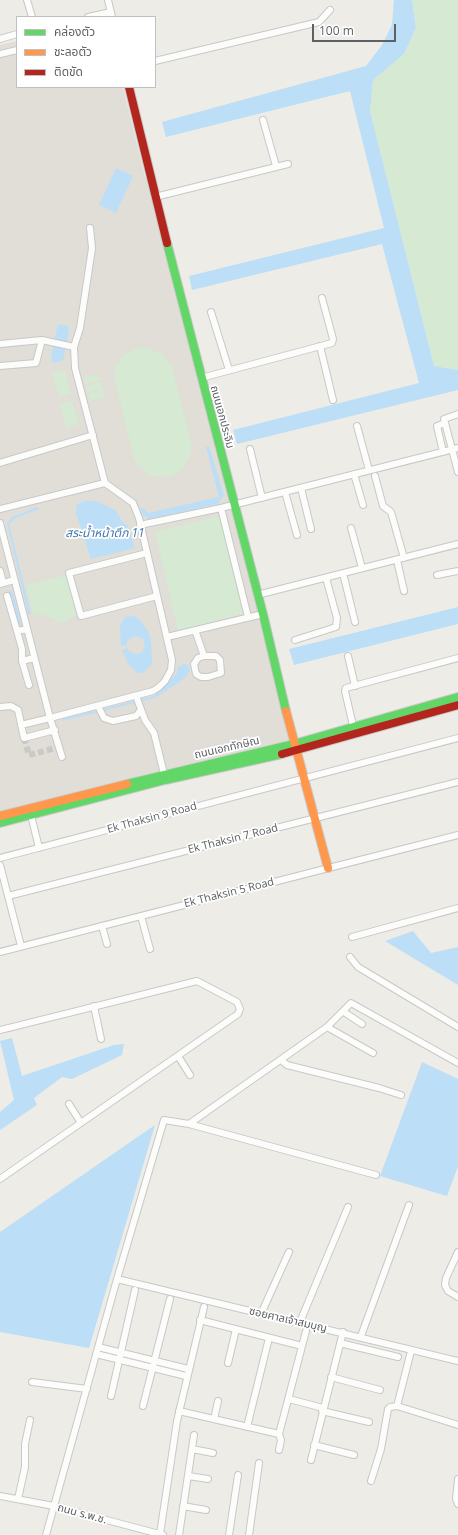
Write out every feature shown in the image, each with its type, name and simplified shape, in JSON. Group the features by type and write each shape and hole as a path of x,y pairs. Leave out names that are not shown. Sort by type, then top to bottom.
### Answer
{"street":[{"path":"27,0 32,16"},
{"path":"96,16 111,14 108,0"},
{"path":"156,60 319,22 330,10"},
{"path":"0,38 16,34"},
{"path":"0,54 16,50"},
{"name":"ถนนเอกประจิม","path":"129,88 201,378 263,614 295,748 328,868"},
{"path":"263,120 276,166"},
{"path":"155,197 288,164"},
{"path":"21,725 137,700 159,687 165,681 171,670 172,660 140,525 133,503 105,483 75,368 71,346 80,328 92,248 90,228"},
{"path":"201,378 320,346 332,341 322,298"},
{"path":"211,312 229,370"},
{"path":"0,344 45,341 71,346"},
{"path":"0,366 36,363 45,341"},
{"path":"320,346 333,400"},
{"path":"458,414 445,417 445,423 455,449 458,472"},
{"path":"443,452 437,426 445,423"},
{"path":"357,426 370,470"},
{"path":"0,463 93,435"},
{"path":"250,449 262,498"},
{"path":"140,525 234,505 455,449"},
{"path":"354,474 363,505"},
{"path":"375,476 383,506 390,512 404,558"},
{"path":"0,509 105,483"},
{"path":"301,488 312,529"},
{"path":"285,492 297,535"},
{"path":"221,508 248,617"},
{"path":"0,523 26,628 62,757"},
{"path":"351,528 362,568"},
{"path":"257,595 362,568 458,546"},
{"path":"147,553 69,573 81,616 157,596"},
{"path":"397,560 404,591"},
{"path":"437,575 458,570"},
{"path":"0,571 1,584 14,580"},
{"path":"343,573 355,622"},
{"path":"295,640 336,627 337,618 326,578"},
{"path":"7,596 22,649 22,661 28,685"},
{"path":"167,637 263,614"},
{"path":"16,631 26,628"},
{"path":"195,630 204,656"},
{"path":"204,656 216,656 220,660 221,673 208,677 201,677 196,674 194,664 198,658 204,656"},
{"path":"348,656 355,686"},
{"path":"22,661 34,658"},
{"path":"355,732 344,689 458,658"},
{"name":"ถนนเอกทักษิณ","path":"355,732 458,697"},
{"path":"137,700 140,711 154,733 165,777"},
{"path":"0,706 7,705 15,707 24,738 55,730"},
{"name":"ถนนเอกทักษิณ","path":"0,816 295,748 458,705"},
{"path":"99,709 107,719 116,721 136,716 140,711"},
{"name":"Ek Thaksin 9 Road","path":"0,858 458,738"},
{"name":"ถนนเอกทักษิณ","path":"0,823 165,777"},
{"name":"Ek Thaksin 7 Road","path":"8,896 458,782"},
{"path":"31,815 39,848"},
{"name":"Ek Thaksin 5 Road","path":"0,952 458,835"},
{"path":"0,865 21,946"},
{"path":"352,937 458,908"},
{"path":"141,916 150,948"},
{"path":"102,926 107,944"},
{"path":"350,958 358,967 458,1027"},
{"path":"0,1030 198,981 237,1002 240,1009 238,1014 0,1179"},
{"path":"189,1124 327,1027 344,1012 351,1003 458,1063"},
{"path":"94,1006 101,1039"},
{"path":"344,1012 362,1024"},
{"path":"327,1027 373,1053"},
{"path":"178,1056 190,1075"},
{"path":"281,1060 287,1065 401,1095"},
{"path":"69,1104 81,1122"},
{"path":"46,1535 162,1122 167,1119 189,1124 376,1175"},
{"path":"361,1336 409,1205"},
{"path":"300,1322 348,1207"},
{"path":"261,1314 289,1252"},
{"path":"458,1252 446,1278 445,1285 448,1292 458,1297"},
{"name":"ซอยศาลเจ้าสมบุญ","path":"117,1278 261,1314 361,1336 412,1351 458,1361"},
{"path":"111,1396 135,1290"},
{"path":"143,1406 170,1299"},
{"path":"161,1535 179,1411 186,1376 204,1307"},
{"path":"200,1320 302,1346"},
{"path":"228,1363 236,1329"},
{"path":"279,1450 281,1440 278,1434 289,1399 306,1332"},
{"path":"311,1460 343,1332"},
{"path":"247,1427 269,1338"},
{"path":"340,1343 398,1357"},
{"path":"98,1347 188,1369"},
{"path":"397,1406 412,1351"},
{"path":"96,1354 186,1376"},
{"path":"331,1378 380,1390"},
{"path":"32,1382 86,1390"},
{"path":"289,1399 369,1422"},
{"path":"214,1419 218,1401"},
{"path":"371,1481 382,1442 388,1409 392,1406 397,1406 458,1425"},
{"path":"179,1411 278,1434"},
{"path":"18,1499 25,1467 25,1444 30,1420"},
{"path":"179,1535 194,1435"},
{"path":"314,1445 354,1455"},
{"path":"192,1449 213,1453"},
{"path":"250,1535 259,1463"},
{"path":"230,1535 238,1475"},
{"path":"188,1476 208,1480"},
{"path":"458,1479 456,1499 458,1504"},
{"name":"ถนน ร.พ.ช.","path":"0,1496 54,1506 161,1535"},
{"path":"183,1506 206,1510"}],"shaded area":[{"path":"16,41 16,88 123,88 145,177 150,179 291,739 199,772 0,820 0,45"}],"green space":[{"path":"412,0 458,0 458,370 434,366 370,111 373,80 404,54 416,28"},
{"path":"147,348 163,354 172,367 192,446 190,457 182,470 169,477 153,476 137,465 133,455 114,377 116,366 123,355 135,349"},
{"path":"65,370 71,393 59,397 52,373"},
{"path":"99,374 101,380 85,384 84,377"},
{"path":"101,382 103,389 88,392 86,386"},
{"path":"103,390 105,397 90,401 88,394"},
{"path":"72,401 79,424 66,428 60,404"},
{"path":"219,516 243,614 178,631 155,532"},
{"path":"68,575 78,615 62,623 44,615 33,615 26,585"}],"water":[{"path":"394,0 412,0 416,28 404,54 373,80 370,111 434,366 458,370 458,390 237,444 233,430 419,383 382,244 192,290 189,276 384,228 350,91 166,137 162,122 366,66 382,45 392,25"},
{"path":"116,168 133,176 116,213 99,205"},
{"path":"58,324 68,326 69,333 63,360 56,363 51,361 51,357"},
{"path":"209,446 224,495 218,504 149,519 142,514 140,508 143,508 148,513 219,497 206,447"},
{"name":"สระน้ำหน้าตึก 11","path":"84,501 96,501 115,510 123,523 127,525 135,548 91,559 76,513 77,505"},
{"path":"37,507 39,509 16,518 9,524 31,614 28,614 7,523 12,517"},
{"path":"12,590 22,627 19,628 9,591"},
{"path":"458,607 458,624 294,665 289,649"},
{"path":"128,616 136,617 141,621 149,633 152,659 151,665 143,673 138,673 129,665 122,650 127,648 130,652 136,654 142,652 145,646 143,639 136,636 128,640 126,645 121,646 120,626 124,618"},
{"path":"184,664 188,665 190,670 185,678 155,698 63,721 62,719 154,696 177,673 178,667"},
{"path":"413,931 431,953 458,947 458,985 385,941"},
{"path":"12,1038 22,1076 114,1045 124,1044 122,1055 72,1079 62,1077 34,1098 37,1105 0,1130 0,1112 14,1100 0,1041"},
{"path":"422,1062 458,1079 458,1166 447,1196 380,1176"},
{"path":"155,1125 89,1348 0,1332 0,1232"}],"tunnel":[{"path":"24,738 29,755 59,747"}],"traffic: fast":[{"path":"167,243 263,614 286,711"},
{"path":"127,784 294,744 458,697"},
{"path":"0,823 165,780 282,754"}],"traffic: slow":[{"path":"286,711 328,868"},
{"path":"0,816 127,784"}],"traffic: jam":[{"path":"129,88 167,243"},
{"path":"282,754 458,705"}]}
